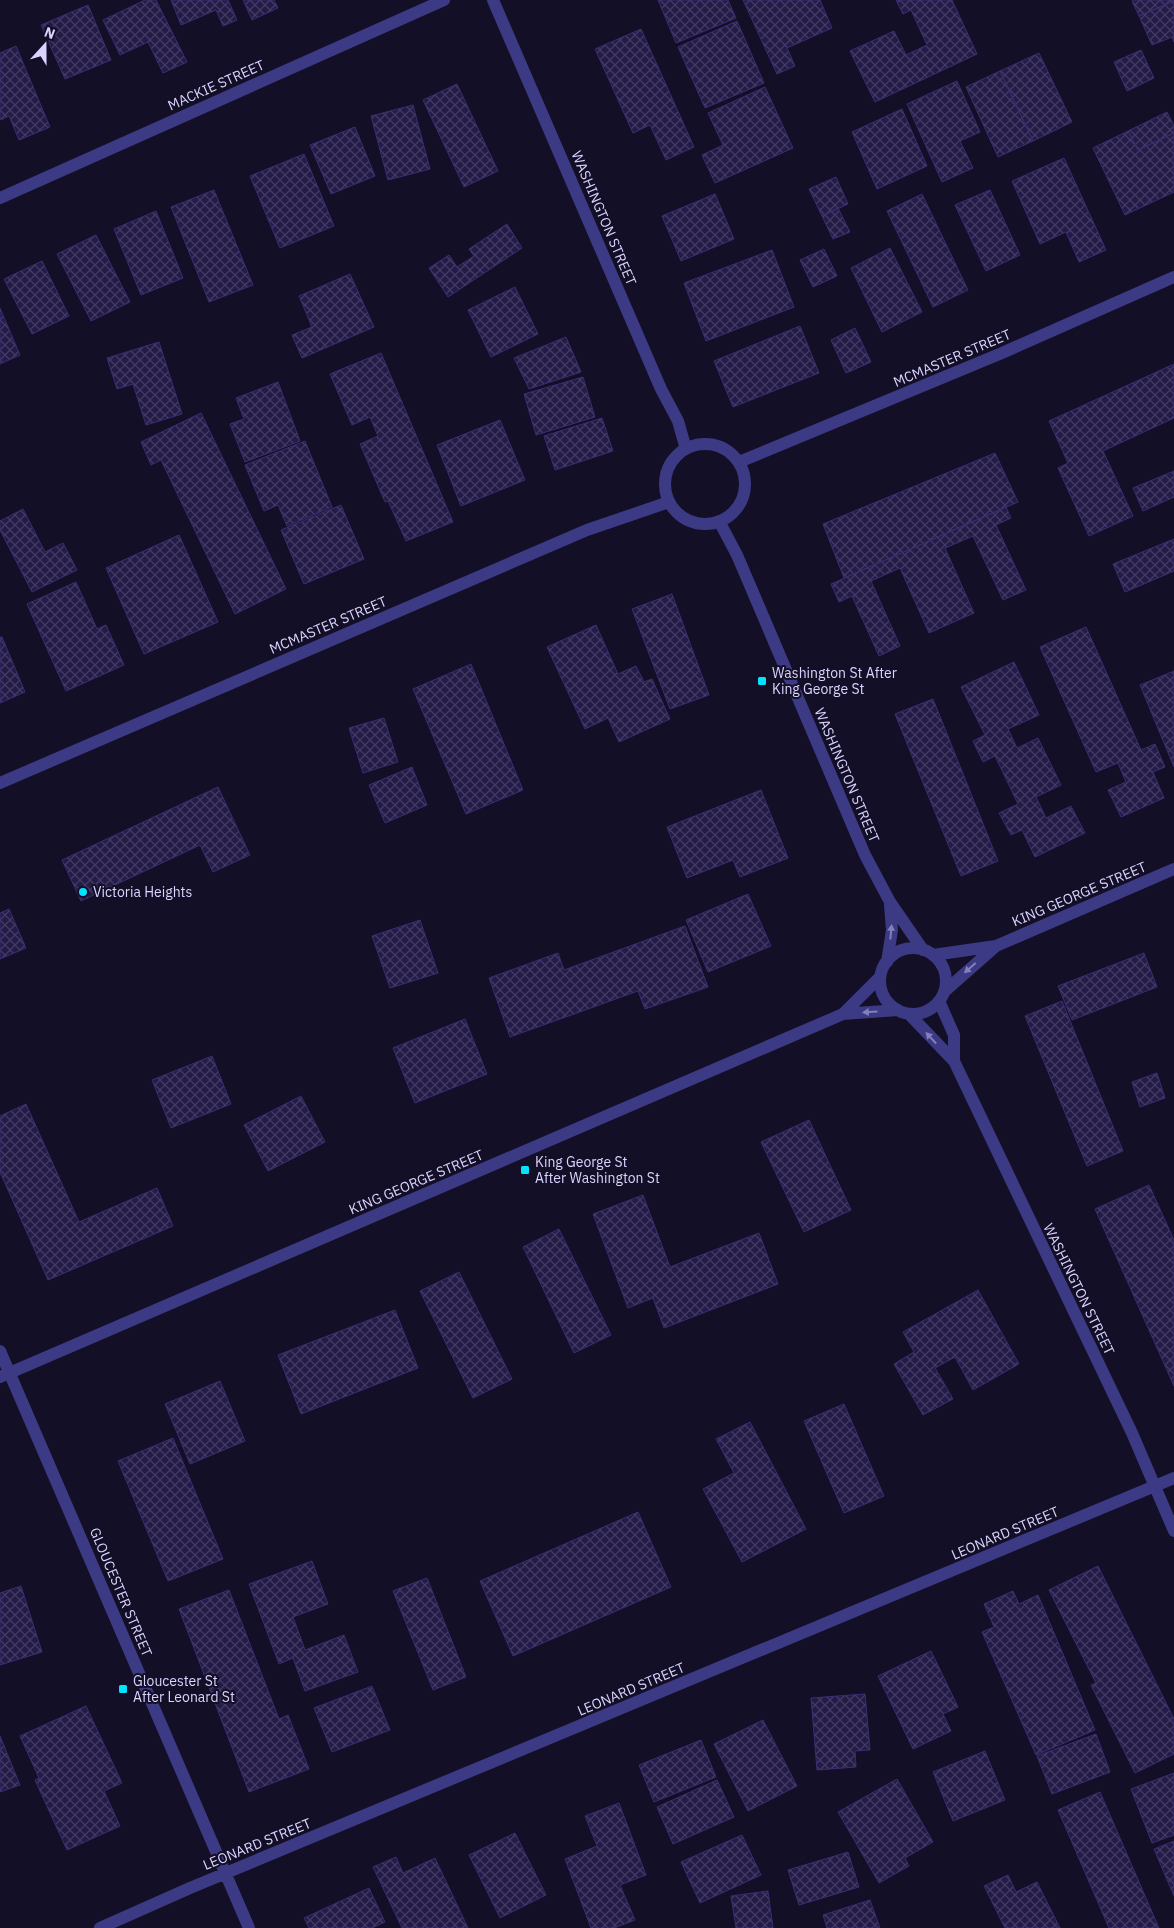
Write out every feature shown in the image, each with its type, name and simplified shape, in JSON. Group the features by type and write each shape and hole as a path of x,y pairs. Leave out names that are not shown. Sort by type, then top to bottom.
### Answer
{"street":[{"name":"MACKIE STREET","path":"0,198 444,0"},
{"name":"WASHINGTON STREET","path":"493,0 653,371 678,421 686,449"},
{"name":"MCMASTER STREET","path":"739,462 1002,353 1174,277"},
{"path":"700,444 715,445 733,455 739,462 743,472 745,492 735,510 719,521 696,523 685,518 669,502 666,492 667,472 671,462 686,449 700,444"},
{"name":"MCMASTER STREET","path":"0,783 587,530 669,502"},
{"name":"WASHINGTON STREET","path":"719,521 737,555 865,855 890,902 928,952"},
{"name":"KING GEORGE STREET","path":"928,952 996,946 1174,869"},
{"name":"WASHINGTON STREET","path":"887,962 892,930 890,902"},
{"name":"KING GEORGE STREET","path":"942,996 996,946"},
{"path":"903,950 928,952 944,971 946,981 942,996 931,1009 920,1013 904,1012 890,1005 880,987 880,978 887,962 894,954 903,950"},
{"name":"KING GEORGE STREET","path":"5,1375 843,1014 880,978"},
{"name":"WASHINGTON STREET","path":"942,996 954,1035 954,1061"},
{"name":"WASHINGTON STREET","path":"904,1012 954,1061 1156,1486 1174,1531"},
{"name":"KING GEORGE STREET","path":"843,1014 904,1012"},
{"name":"GLOUCESTER STREET","path":"0,1351 5,1375 249,1928"},
{"name":"LEONARD STREET","path":"100,1928 1174,1478"}],"building":[{"path":"145,0 156,0 187,62 163,73 148,42 120,55 103,20"},
{"path":"171,0 228,0 237,20 223,26 216,10 181,25"},
{"path":"243,0 274,0 278,8 252,20"},
{"path":"658,0 728,0 736,18 676,43"},
{"path":"743,0 820,0 832,28 787,48 795,66 777,74"},
{"path":"896,0 952,0 977,54 875,102 850,51 894,31 906,55 927,45 911,10 903,14"},
{"path":"1132,1 1174,1 1139,16"},
{"path":"1174,1 1174,42 1172,37 1152,45 1139,16"},
{"path":"88,5 111,60 65,79 41,25"},
{"path":"737,21 764,83 705,108 678,47"},
{"path":"641,29 694,147 666,160 650,125 633,133 595,49"},
{"path":"16,46 50,127 19,140 9,116 1,120 0,118 0,53"},
{"path":"1141,50 1154,78 1127,91 1114,62"},
{"path":"1039,53 1072,122 1033,141 1000,71"},
{"path":"1000,71 1033,141 998,157 966,87"},
{"path":"957,81 980,132 960,141 973,168 942,182 907,104"},
{"path":"457,84 498,171 464,187 423,100"},
{"path":"765,87 793,148 715,183 702,155 723,145 708,113"},
{"path":"413,105 430,169 388,180 371,116"},
{"path":"902,109 927,166 877,189 852,132"},
{"path":"1167,112 1174,126 1174,133 1138,150 1128,131"},
{"path":"355,127 375,176 331,194 310,145"},
{"path":"1128,131 1138,150 1174,133 1174,192 1125,215 1093,148"},
{"path":"304,154 334,226 280,248 250,176"},
{"path":"1064,158 1106,250 1079,262 1066,232 1040,244 1012,181"},
{"path":"836,177 848,204 822,216 809,189"},
{"path":"214,190 253,285 209,302 171,207"},
{"path":"990,190 1020,255 986,271 955,205"},
{"path":"715,194 734,239 681,261 662,216"},
{"path":"922,194 968,290 933,307 887,211"},
{"path":"838,208 850,232 833,239 822,216"},
{"path":"156,211 183,278 141,295 114,229"},
{"path":"507,224 522,248 448,297 429,268 449,255 457,267 474,256 469,249"},
{"path":"96,235 130,302 91,321 57,254"},
{"path":"890,248 922,312 882,332 851,268"},
{"path":"824,249 837,276 813,287 800,260"},
{"path":"772,250 794,307 706,341 684,283"},
{"path":"42,261 69,316 32,334 4,279"},
{"path":"350,274 374,327 302,358 292,335 312,327 299,296"},
{"path":"515,287 538,334 491,357 468,310"},
{"path":"0,308 20,355 0,364"},
{"path":"800,326 819,373 733,407 714,361"},
{"path":"855,328 871,362 846,373 831,340"},
{"path":"566,337 581,372 529,389 514,358"},
{"path":"159,342 182,414 146,425 133,384 117,389 107,358"},
{"path":"381,353 453,522 406,541 388,501 385,502 360,444 378,436 370,417 352,425 330,374"},
{"path":"1174,364 1174,418 1103,451 1133,516 1089,536 1058,468 1068,463 1049,421"},
{"path":"583,377 595,417 536,435 524,394"},
{"path":"278,382 300,441 245,462 230,424 244,419 236,398"},
{"path":"201,413 286,589 235,614 161,460 151,465 141,442"},
{"path":"602,418 613,451 555,470 544,436"},
{"path":"500,420 525,480 461,506 437,445"},
{"path":"305,441 332,507 287,526 278,505 264,511 245,465"},
{"path":"995,453 1018,502 844,578 823,524"},
{"path":"1174,471 1174,497 1143,511 1133,488"},
{"path":"341,505 364,559 304,584 281,530"},
{"path":"1006,507 1011,518 996,525 1026,590 1003,600 973,536 945,548 974,613 929,633 900,568 871,581 900,646 879,656 852,596 839,602 831,584"},
{"path":"23,509 45,552 63,543 77,570 32,592 0,530 0,521"},
{"path":"179,535 218,622 144,654 106,568"},
{"path":"1174,539 1174,571 1125,592 1113,564"},
{"path":"76,582 97,629 106,625 124,665 66,691 27,604"},
{"path":"672,594 709,695 670,709 632,609"},
{"path":"596,625 618,674 636,666 644,682 652,679 670,719 619,742 608,718 585,729 547,647"},
{"path":"1086,627 1141,750 1155,744 1165,767 1153,772 1164,798 1121,817 1108,790 1126,782 1118,763 1096,772 1040,647"},
{"path":"0,637 2,637 25,692 0,703"},
{"path":"1014,662 1039,715 1008,729 1017,748 1038,738 1061,785 1036,797 1046,818 1071,806 1085,833 1035,857 1022,830 1011,835 999,813 1018,804 995,756 983,762 973,741 985,735 961,687"},
{"path":"471,664 523,790 466,814 413,689"},
{"path":"1174,671 1174,767 1140,685"},
{"path":"933,699 998,861 961,876 895,714"},
{"path":"384,718 398,762 363,773 349,728"},
{"path":"412,767 427,805 385,823 369,785"},
{"path":"218,787 250,855 213,872 200,845 81,901 62,860"},
{"path":"761,790 788,858 740,877 733,860 687,878 667,827"},
{"path":"748,894 771,946 708,972 686,920"},
{"path":"9,909 26,948 0,959 0,913"},
{"path":"420,920 438,973 390,988 372,936"},
{"path":"685,926 708,987 645,1009 638,991 510,1037 489,978 558,953 564,970"},
{"path":"1144,953 1157,987 1072,1020 1058,986"},
{"path":"1062,1001 1123,1151 1087,1166 1025,1016"},
{"path":"465,1019 487,1074 415,1103 393,1048"},
{"path":"212,1056 231,1104 171,1128 152,1080"},
{"path":"1157,1073 1165,1098 1140,1107 1132,1082"},
{"path":"301,1096 325,1142 268,1171 244,1125"},
{"path":"26,1104 79,1222 157,1188 173,1226 48,1280 0,1172 0,1116"},
{"path":"809,1120 851,1210 804,1232 761,1142"},
{"path":"1149,1185 1174,1240 1174,1386 1095,1209"},
{"path":"643,1195 670,1267 759,1233 778,1284 664,1328 653,1298 628,1308 593,1214"},
{"path":"559,1229 611,1335 574,1353 523,1247"},
{"path":"459,1272 512,1379 473,1398 420,1291"},
{"path":"978,1290 1019,1364 973,1390 955,1357 935,1368 953,1399 923,1415 894,1364 914,1352 903,1332"},
{"path":"395,1310 418,1368 301,1414 278,1355"},
{"path":"220,1381 245,1441 190,1464 165,1404"},
{"path":"844,1404 884,1496 844,1513 804,1421"},
{"path":"750,1422 806,1529 742,1562 703,1489 734,1473 716,1439"},
{"path":"173,1438 223,1559 168,1581 118,1461"},
{"path":"638,1512 671,1587 513,1656 480,1581"},
{"path":"312,1561 328,1604 293,1617 305,1650 344,1635 358,1672 305,1691 293,1658 279,1664 249,1584"},
{"path":"1098,1566 1174,1719 1174,1754 1135,1773 1091,1685 1096,1683 1049,1590"},
{"path":"427,1578 466,1677 433,1690 393,1591"},
{"path":"21,1586 42,1652 0,1665 0,1593"},
{"path":"229,1590 279,1719 288,1715 309,1769 249,1792 179,1609"},
{"path":"1013,1591 1019,1604 1038,1595 1095,1730 1036,1755 982,1632 994,1627 984,1604"},
{"path":"931,1651 958,1707 943,1714 951,1731 913,1749 878,1676"},
{"path":"372,1686 390,1730 332,1752 314,1708"},
{"path":"865,1694 870,1750 855,1751 856,1767 817,1770 811,1698"},
{"path":"86,1706 122,1783 104,1791 120,1826 67,1850 35,1780 39,1778 20,1736"},
{"path":"763,1720 797,1786 748,1811 714,1744"},
{"path":"1096,1734 1110,1772 1052,1794 1037,1756"},
{"path":"0,1736 20,1785 0,1792"},
{"path":"701,1740 716,1777 654,1802 639,1765"},
{"path":"985,1751 1005,1800 953,1821 933,1772"},
{"path":"1174,1773 1174,1835 1152,1843 1131,1789"},
{"path":"897,1779 933,1842 905,1858 909,1866 879,1883 838,1812"},
{"path":"717,1780 734,1817 673,1844 657,1807"},
{"path":"1100,1792 1159,1928 1109,1928 1058,1810"},
{"path":"619,1803 646,1875 620,1885 635,1920 614,1928 591,1928 565,1859 597,1846 585,1816"},
{"path":"515,1833 546,1895 500,1918 469,1855"},
{"path":"742,1835 761,1875 700,1903 681,1862"},
{"path":"1174,1841 1174,1896 1154,1849"},
{"path":"848,1852 859,1887 799,1905 788,1870"},
{"path":"396,1857 403,1873 435,1858 468,1928 402,1928 373,1867"},
{"path":"1008,1875 1016,1892 1037,1882 1060,1928 1005,1928 984,1886"},
{"path":"369,1888 385,1922 372,1928 309,1928 304,1918"},
{"path":"768,1891 773,1928 736,1928 731,1896"},
{"path":"870,1900 880,1928 827,1928 823,1915"}],"place":[{"name":"Washington St After King George St","path":"762,681"},
{"name":"Victoria Heights","path":"83,892"},
{"name":"King George St After Washington St","path":"525,1170"},
{"name":"Gloucester St After Leonard St","path":"123,1689"}]}
